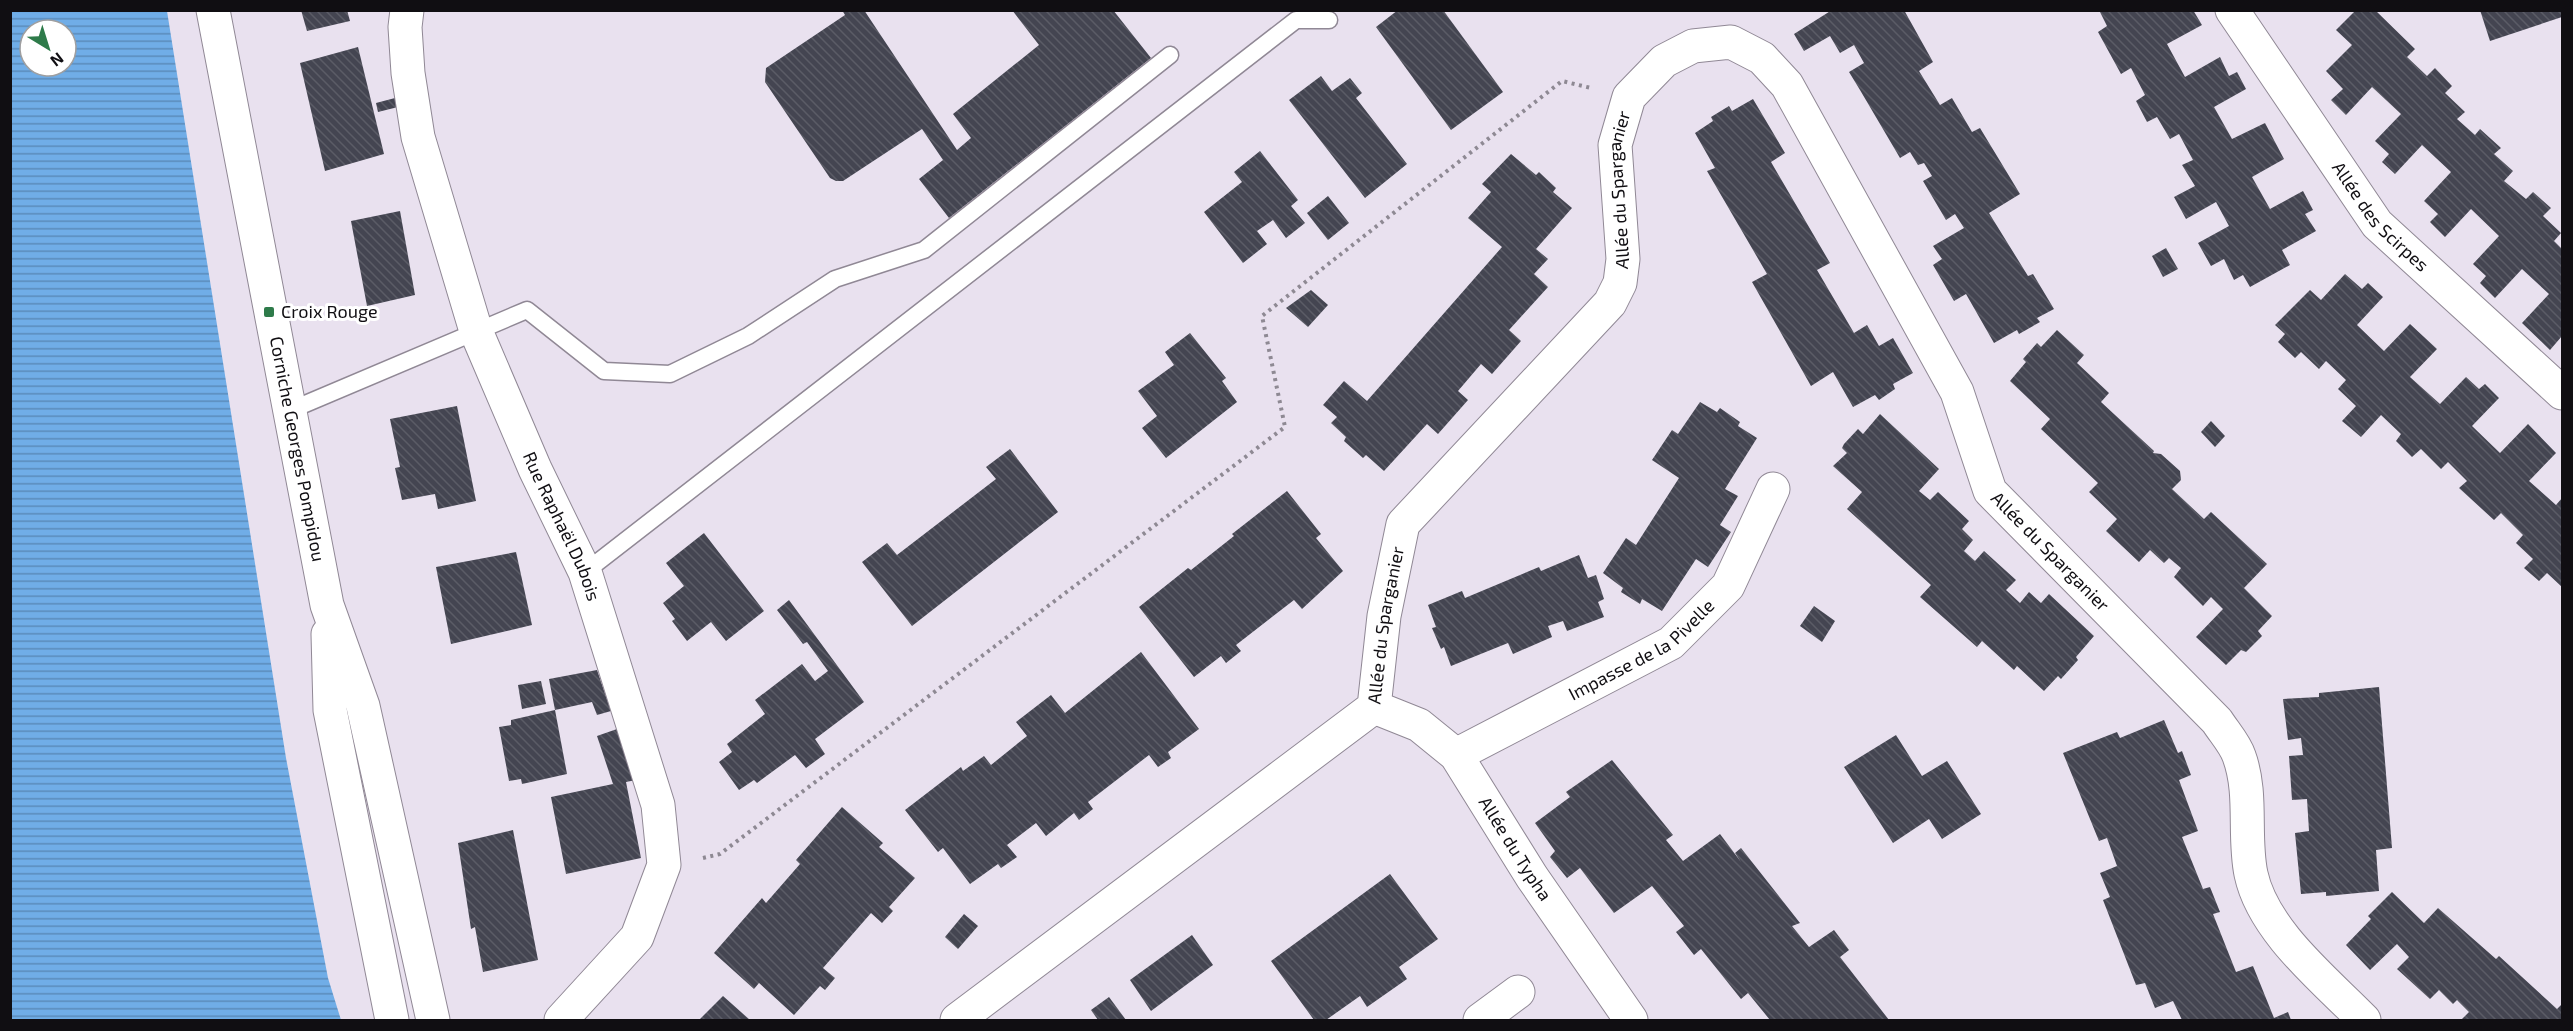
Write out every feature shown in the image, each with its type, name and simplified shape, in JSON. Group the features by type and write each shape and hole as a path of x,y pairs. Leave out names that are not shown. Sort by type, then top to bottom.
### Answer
{"street":[{"name":"Corniche Georges Pompidou","path":"213,10 327,605 330,710 392,1020"},
{"name":"Rue Raphaël Dubois","path":"407,10 405,27 408,73 418,137 476,331 535,469 585,572 658,805 664,865 637,937 561,1020"},
{"name":"Allée des Scirpes","path":"2235,11 2377,224 2562,393"},
{"name":"Allée du Sparganier","path":"957,1020 1374,707 1384,616 1404,524 1610,303 1620,283 1623,259 1615,145 1629,97 1664,61 1693,46 1731,42 1762,58 1787,85 1957,392 1990,491 2217,721 2239,755 2246,790 2251,874 2264,912 2287,940 2364,1020"},
{"name":"Impasse de la Pivelle","path":"1456,755 1671,643 1728,586 1773,489"},
{"name":"Corniche Georges Pompidou","path":"327,605 363,706 433,1020"},
{"name":"Allée du Typha","path":"1374,707 1419,725 1456,755 1532,877 1631,1020"},
{"path":"1480,1020 1518,993"}],"lane":[{"path":"585,572 1296,20 1329,20"},
{"path":"291,410 527,310 604,371 670,374 748,336 835,279 924,250 1170,55"}],"path":[{"path":"664,865 720,854 1285,427 1262,316 1562,81 1629,97"}],"water":[{"path":"10,11 167,11 286,758 328,978 341,1020 11,1020"}],"building":[{"path":"301,10 347,10 350,21 307,31"},
{"path":"842,10 864,10 957,150 971,138 953,114 1039,45 1012,10 1113,10 1151,58 949,218 919,179 943,160 922,129 843,181 836,181 830,178 765,82 766,68 845,15"},
{"path":"1398,10 1443,10 1503,92 1451,130 1376,27"},
{"path":"1832,10 1904,10 1933,62 1919,71 1940,105 1952,98 1972,132 1980,128 2020,194 1989,213 2028,276 2033,274 2054,309 2037,318 2040,322 2019,334 2017,330 1994,343 1966,294 1954,301 1933,265 1942,259 1933,246 1964,228 1955,214 1946,220 1923,181 1932,176 1924,163 1918,165 1910,152 1900,158 1849,72 1864,63 1854,45 1840,53 1830,36 1804,51 1794,34"},
{"path":"2099,10 2193,10 2202,25 2167,44 2185,77 2220,57 2229,76 2237,72 2246,89 2214,107 2232,139 2265,123 2284,159 2252,177 2270,209 2303,191 2313,210 2305,214 2316,231 2282,250 2290,265 2250,287 2243,275 2234,280 2224,259 2211,266 2198,243 2229,226 2216,202 2186,219 2174,197 2195,186 2182,165 2193,160 2179,134 2170,139 2157,117 2147,122 2136,101 2145,95 2131,68 2121,74 2098,32 2107,26"},
{"path":"2356,10 2375,10 2415,49 2407,57 2427,76 2435,68 2452,86 2445,93 2465,112 2457,119 2475,135 2480,129 2501,148 2494,154 2513,171 2504,181 2526,199 2533,192 2551,208 2543,216 2561,233 2554,241 2562,249 2562,336 2550,350 2522,323 2549,294 2522,269 2495,298 2480,283 2486,276 2473,264 2499,236 2471,209 2445,237 2430,222 2438,214 2424,201 2451,172 2422,145 2395,174 2382,162 2389,154 2375,141 2401,114 2372,87 2346,115 2331,100 2343,89 2326,71 2352,45 2336,30"},
{"path":"2480,10 2562,10 2562,17 2490,41"},
{"path":"358,47 384,154 325,171 300,63"},
{"path":"1321,76 1332,91 1350,78 1362,93 1356,98 1407,164 1365,198 1289,100"},
{"path":"395,98 398,107 378,112 376,103"},
{"path":"1753,99 1785,153 1771,162 1830,263 1817,270 1854,333 1867,325 1879,346 1893,338 1913,373 1893,384 1895,389 1879,400 1875,395 1853,407 1833,372 1811,386 1752,282 1767,274 1707,171 1715,168 1695,133 1713,121 1711,117 1729,106 1732,111"},
{"path":"1260,151 1298,200 1291,206 1305,223 1286,238 1273,220 1257,231 1267,244 1243,263 1204,212 1242,182 1234,172"},
{"path":"1511,154 1536,175 1539,172 1556,188 1553,192 1572,208 1536,249 1548,259 1534,274 1548,287 1509,330 1521,341 1492,374 1481,364 1458,391 1468,400 1438,434 1427,424 1384,471 1366,455 1363,458 1344,441 1346,437 1331,423 1337,417 1323,405 1344,381 1367,401 1502,247 1468,218 1491,192 1482,184"},
{"path":"1328,196 1349,223 1328,240 1307,213"},
{"path":"400,211 415,295 367,306 351,221"},
{"path":"2166,248 2178,269 2163,277 2152,256"},
{"path":"2345,274 2362,289 2368,283 2383,297 2357,325 2384,351 2410,324 2437,349 2410,377 2440,404 2466,377 2479,389 2485,384 2499,398 2472,426 2500,453 2528,424 2556,453 2529,481 2556,505 2562,498 2562,587 2547,573 2539,581 2524,568 2533,559 2516,543 2523,535 2501,513 2494,520 2459,488 2467,481 2448,462 2441,469 2421,449 2412,457 2396,441 2401,434 2381,415 2361,437 2342,421 2356,406 2338,389 2346,380 2326,361 2319,369 2301,352 2295,358 2278,342 2285,334 2275,325 2310,290 2321,300"},
{"path":"1311,290 1328,305 1308,327 1286,308"},
{"path":"2057,330 2084,355 2077,363 2109,393 2101,402 2154,451 2153,453 2161,454 2180,471 2181,480 2172,489 2204,519 2211,512 2267,564 2244,588 2272,616 2258,631 2262,636 2246,652 2241,650 2226,665 2196,637 2223,609 2211,597 2203,606 2174,577 2181,568 2169,558 2164,563 2150,550 2139,562 2106,531 2117,519 2089,492 2098,483 2041,429 2050,419 2010,381 2026,362 2023,359 2037,343 2041,347"},
{"path":"1190,333 1226,378 1222,381 1237,402 1166,458 1142,428 1157,416 1138,391 1174,365 1165,352"},
{"path":"1700,402 1717,412 1720,408 1740,422 1738,426 1757,438 1725,489 1738,496 1720,525 1731,532 1708,567 1696,559 1662,611 1642,599 1640,604 1621,592 1623,588 1603,573 1626,538 1636,545 1679,478 1652,460 1672,430 1678,434"},
{"path":"457,406 476,501 438,509 435,494 402,500 395,468 400,467 390,419"},
{"path":"1880,414 1939,469 1919,491 1930,500 1938,492 1969,521 1962,529 1973,540 1964,551 1975,561 1984,551 2016,580 2006,590 2020,603 2029,592 2041,603 2049,594 2094,636 2076,657 2078,660 2061,679 2058,676 2044,691 2017,666 2014,670 1982,641 1977,647 1920,597 1931,585 1847,509 1862,492 1833,466 1847,453 1842,448 1844,444 1858,429 1863,434"},
{"path":"2211,421 2225,436 2215,447 2201,432"},
{"path":"1010,449 1058,512 912,626 862,562 887,543 897,555 996,479 986,467"},
{"path":"1287,491 1321,534 1316,538 1343,571 1302,609 1294,600 1236,645 1241,651 1226,663 1221,656 1194,677 1139,607 1188,568 1191,570"},
{"path":"704,533 764,611 726,641 711,622 687,641 672,621 675,619 663,603 684,586 666,563"},
{"path":"516,552 532,625 451,644 436,567"},
{"path":"1579,555 1588,578 1596,575 1604,599 1598,602 1604,617 1567,631 1563,621 1548,626 1552,637 1513,654 1508,643 1451,666 1444,647 1441,649 1432,628 1436,627 1428,605 1462,591 1465,598 1539,567 1541,571"},
{"path":"789,600 864,702 815,739 825,754 806,768 795,755 757,783 754,780 739,790 719,762 732,752 727,744 765,714 755,700 802,664 815,681 828,671 807,642 803,644 777,610"},
{"path":"1814,606 1835,621 1822,642 1800,626"},
{"path":"1141,652 1199,729 1168,752 1171,758 1158,767 1149,755 1088,802 1093,809 1079,820 1074,813 1046,836 1036,823 1007,845 1017,857 1001,868 998,864 970,884 943,848 938,852 905,810 961,767 963,771 984,756 991,765 1027,736 1016,722 1051,695 1065,713"},
{"path":"597,670 611,711 597,715 592,702 555,710 549,679"},
{"path":"541,681 546,704 522,709 518,685"},
{"path":"2379,687 2392,848 2376,850 2379,891 2326,896 2326,892 2301,894 2295,833 2309,831 2307,799 2292,800 2289,756 2303,755 2301,738 2288,740 2283,699 2319,697 2319,693"},
{"path":"555,710 567,774 522,784 521,779 509,781 499,727 511,725 511,720"},
{"path":"2164,720 2178,753 2182,751 2191,775 2179,780 2198,831 2182,837 2203,889 2210,887 2220,912 2213,914 2236,972 2253,966 2274,1018 2288,1012 2291,1020 2182,1020 2173,1001 2155,1008 2145,983 2136,985 2103,900 2110,897 2100,873 2117,866 2107,838 2099,841 2063,753 2117,732 2120,738"},
{"path":"617,729 636,780 626,782 641,858 566,874 551,797 613,784 597,736"},
{"path":"1896,735 1922,776 1947,761 1981,814 1942,839 1929,819 1893,843 1844,767"},
{"path":"1612,760 1673,835 1666,840 1683,861 1720,834 1741,862 1735,853 1741,848 1800,923 1792,926 1809,947 1834,930 1849,950 1840,957 1889,1020 1770,1020 1748,993 1741,999 1701,949 1694,955 1676,932 1684,926 1652,886 1614,913 1580,868 1567,878 1550,857 1555,851 1535,823 1570,797 1566,792"},
{"path":"842,807 883,843 879,847 915,878 889,907 893,911 882,923 871,913 823,968 835,978 825,990 820,986 794,1015 759,983 754,989 714,953 762,898 766,903 800,864 796,860"},
{"path":"513,830 538,960 483,972 475,927 471,929 458,843"},
{"path":"1390,874 1438,939 1399,967 1407,979 1367,1007 1360,996 1326,1020 1314,1020 1271,961"},
{"path":"2392,892 2424,923 2438,908 2496,959 2499,956 2557,1009 2562,1004 2562,1020 2461,1020 2469,1012 2457,1000 2453,1004 2439,990 2430,999 2397,969 2409,957 2397,944 2370,970 2346,945 2371,919 2368,916"},
{"path":"964,914 978,926 958,949 945,937"},
{"path":"1192,935 1213,965 1151,1011 1130,980"},
{"path":"723,996 750,1020 699,1020"},
{"path":"1109,997 1126,1020 1098,1020 1091,1010"}],"place":[{"name":"Croix Rouge","path":"269,312"}]}
